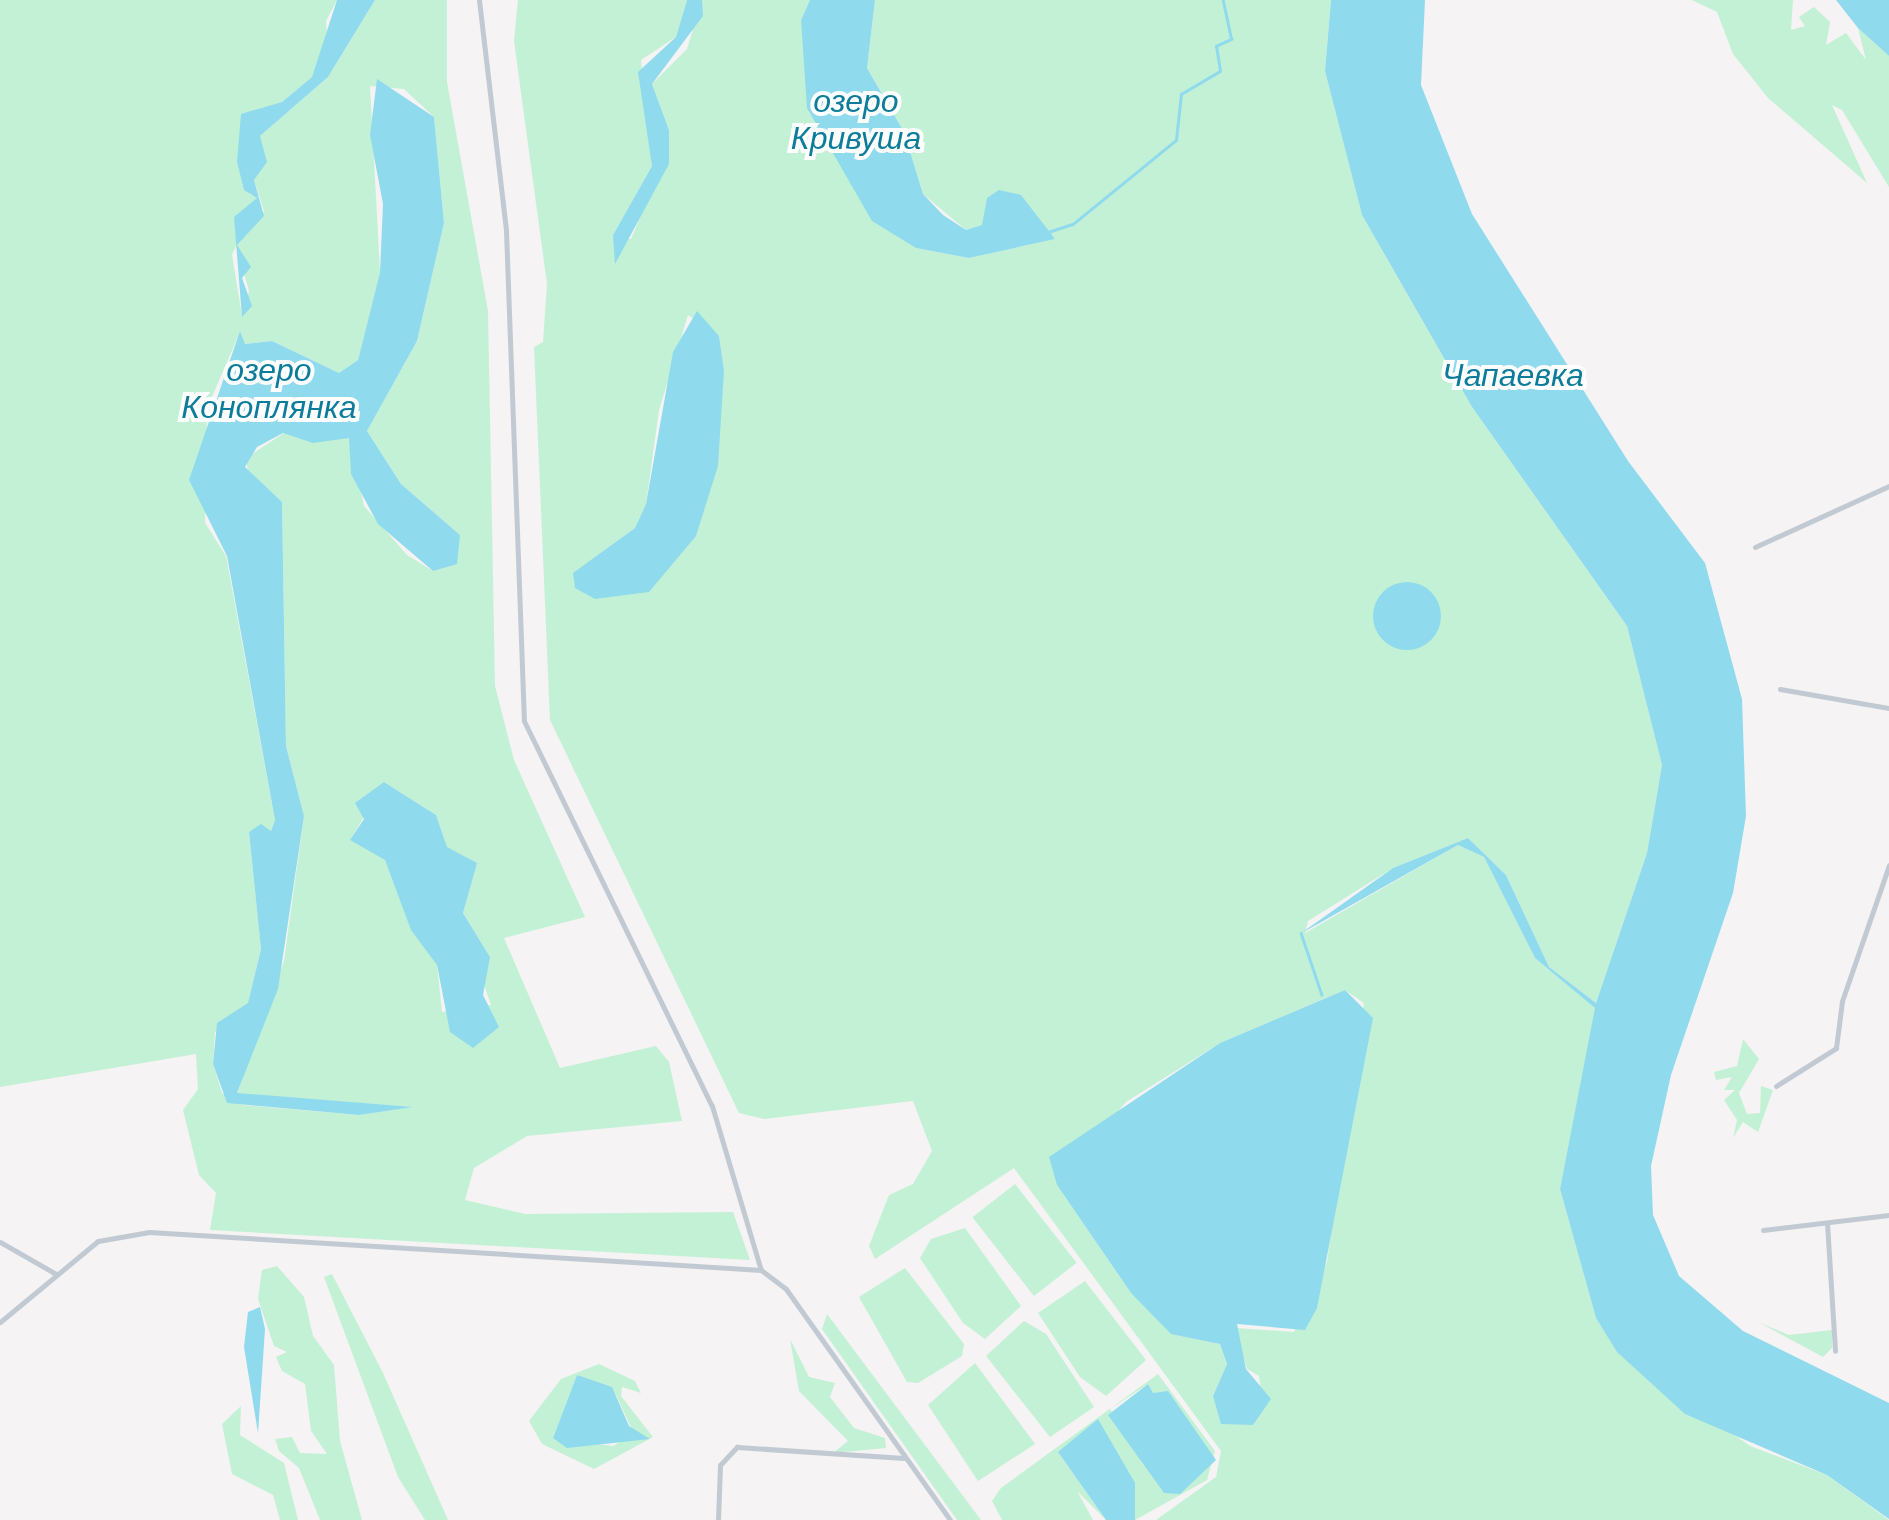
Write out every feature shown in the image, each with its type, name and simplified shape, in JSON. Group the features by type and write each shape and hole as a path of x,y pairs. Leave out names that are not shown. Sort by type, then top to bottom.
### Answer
{"street":[{"path":"479,0 506,231 524,720 712,1106 761,1270"},
{"path":"1755,548 1889,486"},
{"path":"1780,688 1889,708"},
{"path":"1776,1086 1836,1048 1886,864"},
{"path":"1763,1230 1889,1215"},
{"path":"1826,1223 1836,1351"},
{"path":"0,1322 98,1241 150,1232 761,1270 786,1289 950,1520"},
{"path":"0,1242 56,1274"},
{"path":"718,1520 720,1465 737,1447 904,1458"}],"green space":[{"path":"0,0 337,0 326,21 328,49 312,77 282,102 245,114 249,194 257,197 237,244 264,211 254,180 260,136 328,77 375,0 447,0 447,82 488,311 495,686 514,760 585,917 504,938 560,1068 656,1046 669,1062 682,1121 527,1136 474,1168 465,1200 525,1214 733,1212 750,1260 210,1230 216,1193 199,1175 183,1110 198,1089 196,1054 0,1087","holes":["370,86 404,89 434,117 444,223 417,341 367,431 401,484 460,535 433,571 407,555 364,506 350,437 284,433 246,458 248,472 282,502 286,746 304,816 284,961 237,1094 411,1107 359,1115 242,1105 222,1093 213,1064 215,1032 248,1004 261,948 249,832 271,831 275,820 226,556 205,523 207,408 240,332 244,344 272,341 339,373 358,360 380,272","236,245 249,291 242,316 232,255","384,782 436,815 447,848 476,864 463,913 490,957 482,979 491,1005 442,1012 437,965 385,860 351,839"]},
{"path":"518,0 687,0 676,37 641,60 652,166 613,235 631,239 669,130 652,84 687,49 702,0 810,0 801,20 821,136 916,248 969,258 1054,239 1020,195 987,199 983,225 966,230 923,194 904,132 867,68 875,0 1331,0 1325,71 1362,215 1472,407 1627,626 1662,765 1647,853 1596,1003 1549,967 1506,875 1468,838 1393,868 1308,921 1305,933 1458,845 1484,857 1535,958 1596,1008 1560,1189 1596,1318 1618,1352 1750,1446 1827,1475 1889,1520 1156,1520 1216,1477 1221,1451 1014,1168 875,1259 869,1246 889,1195 913,1184 932,1151 913,1101 764,1119 739,1113 550,720 534,347 543,342 547,284 514,41","holes":["688,315 719,336 724,370 696,536 575,588 574,573 635,528 646,504 659,410","1345,990 1364,1003 1327,1262 1294,1332 1235,1328 1247,1369 1259,1376 1263,1408 1253,1425 1213,1396 1227,1364 1220,1344 1184,1336 1131,1293 1057,1185 1126,1102 1220,1043"]},
{"path":"1692,0 1793,0 1791,30 1805,26 1799,17 1814,7 1830,22 1826,45 1846,33 1866,60 1858,28 1889,56 1889,187 1842,110 1832,105 1867,183 1768,98 1733,54 1717,12"},
{"path":"1743,1039 1759,1059 1739,1093 1747,1114 1760,1113 1761,1086 1773,1090 1758,1132 1743,1122 1733,1138 1737,1120 1724,1100 1735,1090 1724,1090 1732,1077 1716,1080 1714,1072 1737,1066"},
{"path":"1015,1184 1077,1263 1034,1296 972,1217"},
{"path":"965,1228 1021,1306 985,1339 963,1323 920,1258 931,1239"},
{"path":"277,1266 304,1297 313,1336 334,1365 340,1441 362,1520 320,1520 299,1468 279,1451 275,1439 292,1437 300,1453 327,1454 311,1431 305,1384 282,1371 276,1357 287,1352 274,1346 258,1299 262,1270"},
{"path":"905,1268 964,1344 962,1356 918,1383 907,1382 859,1297"},
{"path":"332,1274 383,1373 448,1520 425,1520 398,1477 324,1277"},
{"path":"1085,1281 1146,1360 1106,1396 1080,1377 1038,1313"},
{"path":"827,1314 981,1520 957,1520 822,1329"},
{"path":"1024,1321 1046,1334 1094,1407 1050,1437 986,1356"},
{"path":"1760,1323 1789,1335 1832,1330 1832,1348 1823,1357"},
{"path":"790,1339 809,1377 835,1383 830,1397 854,1428 885,1438 886,1448 833,1453 848,1441 799,1391"},
{"path":"975,1363 1035,1444 978,1481 928,1405"},
{"path":"599,1364 635,1381 641,1393 622,1387 621,1396 653,1437 594,1469 542,1444 529,1421 561,1379","holes":["577,1375 616,1395 634,1434 613,1446 553,1438"]},
{"path":"1158,1374 1215,1451 1207,1480 1135,1520 1124,1467 1058,1452 1106,1520 1077,1491 1093,1520 1002,1520 992,1501 1001,1488","holes":["1148,1384 1152,1393 1144,1466 1110,1409"]},
{"path":"241,1406 240,1435 284,1463 298,1520 280,1520 273,1495 232,1474 222,1424"}],"water":[{"path":"337,0 375,0 328,77 260,136 267,162 254,180 264,216 237,245 251,267 242,278 252,306 242,317 234,217 257,198 244,190 237,162 241,114 282,102 312,77"},
{"path":"687,0 702,0 703,16 652,84 669,130 669,164 615,264 613,235 652,166 638,72 676,37"},
{"name":"озеро Кривуша","path":"810,0 875,0 867,68 904,132 923,194 943,215 966,230 982,225 987,198 999,190 1021,195 1055,239 969,258 916,248 872,221 807,108 801,20"},
{"name":"Чапаевка","path":"1331,0 1425,0 1421,85 1472,214 1628,461 1705,563 1742,699 1746,816 1733,893 1671,1075 1651,1166 1653,1215 1679,1276 1743,1331 1889,1403 1889,1519 1827,1475 1685,1414 1617,1352 1596,1318 1560,1189 1595,1008 1535,958 1484,857 1458,845 1300,934 1393,868 1468,838 1506,875 1549,967 1596,1003 1647,853 1662,765 1627,626 1472,407 1362,215 1325,71"},
{"path":"1836,0 1889,0 1889,56 1858,28"},
{"name":"озеро Коноплянка","path":"377,79 434,117 444,223 417,341 367,431 401,484 460,535 457,564 433,571 378,524 351,474 349,438 313,443 283,433 257,447 245,467 282,502 286,746 304,816 278,989 237,1093 413,1107 359,1115 227,1103 213,1064 217,1023 248,1003 261,949 249,832 261,824 271,831 275,820 227,556 189,480 240,331 245,344 272,341 339,373 358,360 380,272 383,204 370,135"},
{"path":"697,311 719,336 724,370 718,466 696,536 649,592 595,599 575,588 573,573 635,528 646,504 673,352"},
{"path":"1407,582 1431,592 1441,616 1431,640 1407,650 1383,640 1373,616 1383,592"},
{"path":"384,782 436,815 447,847 477,863 463,913 490,957 483,995 499,1027 473,1048 450,1032 437,965 411,930 385,860 350,840 364,819 355,803"},
{"path":"1345,990 1373,1018 1317,1308 1305,1330 1237,1324 1246,1369 1271,1399 1253,1425 1221,1424 1213,1396 1227,1364 1220,1344 1171,1334 1131,1293 1057,1185 1049,1157 1220,1043"},
{"path":"260,1307 265,1329 258,1433 244,1347 248,1312"},
{"path":"577,1375 612,1387 629,1426 650,1439 567,1448 553,1438"},
{"path":"1148,1384 1153,1393 1168,1391 1216,1460 1180,1494 1164,1493 1108,1415"},
{"path":"1098,1419 1135,1483 1135,1520 1106,1520 1058,1452"}],"waterway":[{"path":"1048,232 1073,224 1176,140 1181,94 1220,71 1216,46 1231,39 1223,0"},
{"path":"1301,933 1322,995"}]}
